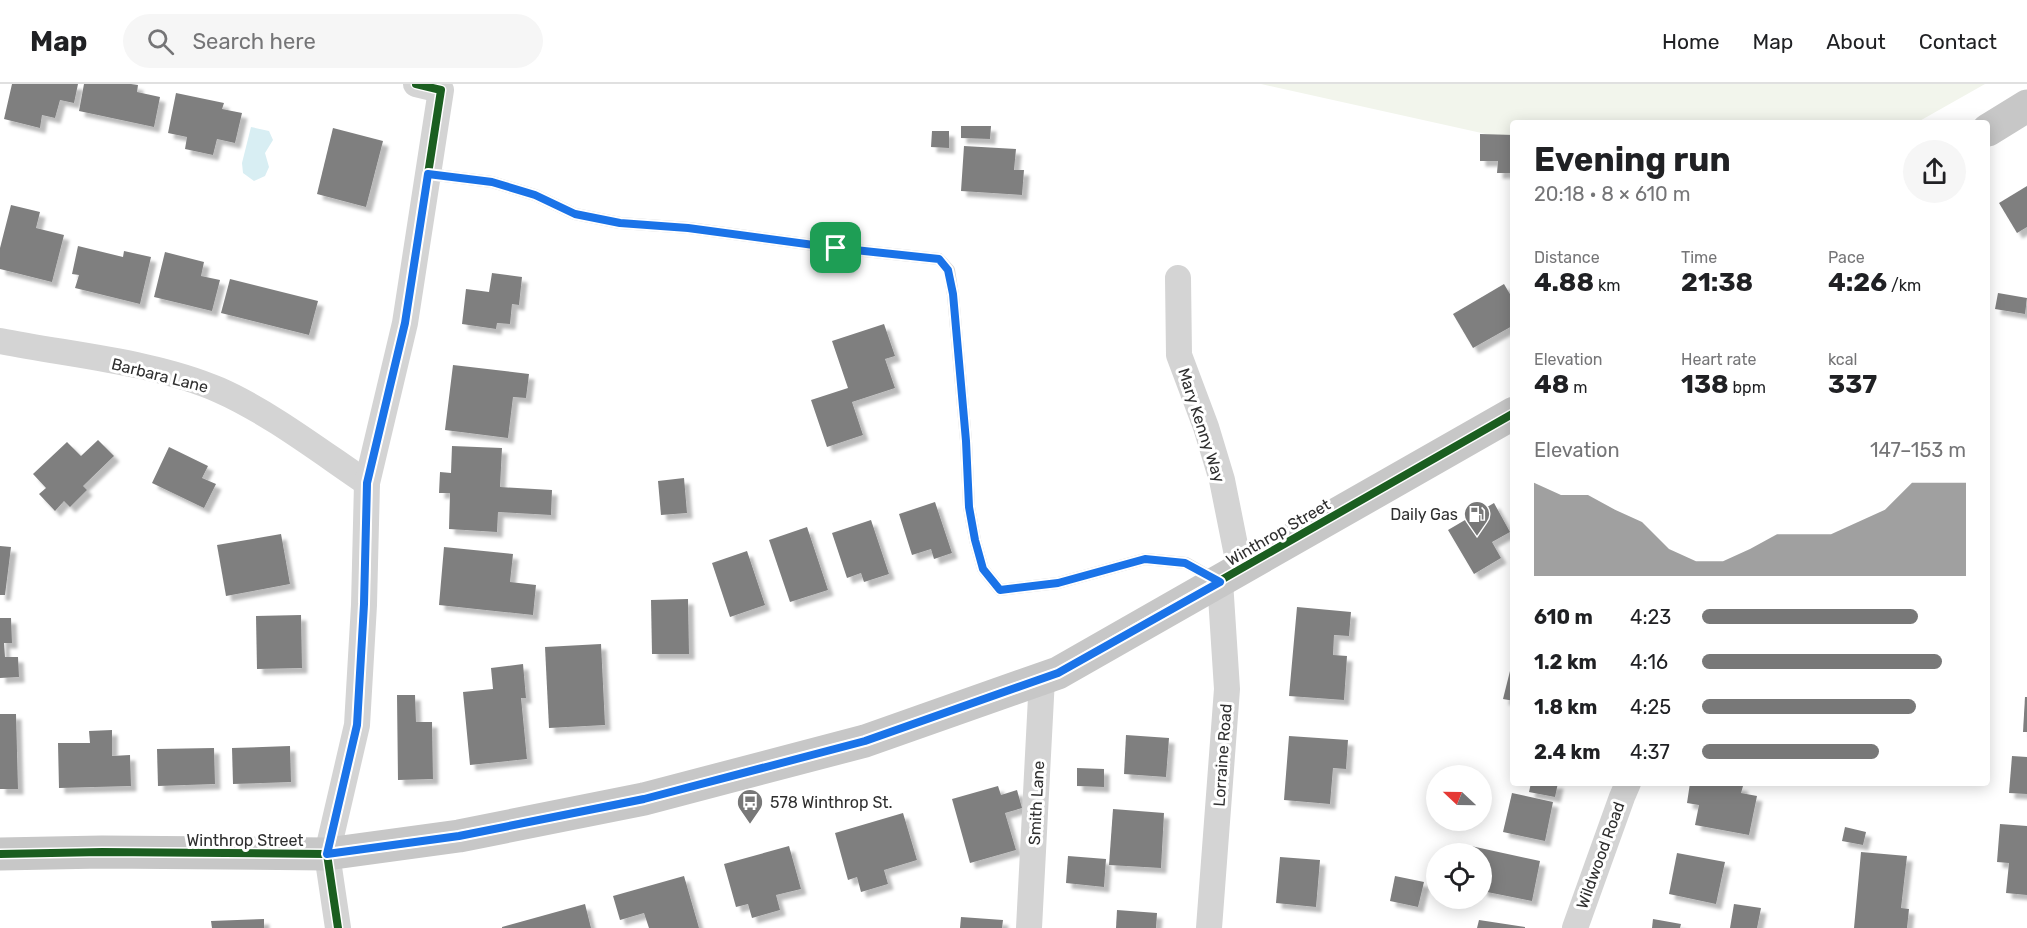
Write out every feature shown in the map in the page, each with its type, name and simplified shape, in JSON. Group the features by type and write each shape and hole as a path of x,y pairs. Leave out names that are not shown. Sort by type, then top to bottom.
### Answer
{"main road":[{"path":"1990,129 2027,106"},
{"name":"Winthrop Street","path":"0,854 102,852 327,854 459,836 644,799 865,741 1058,673 1510,415"}],"street":[{"path":"338,928 327,854 357,725 364,604 367,483 405,323 428,174 428,87"},
{"name":"Mary Kenny Way","path":"1178,278 1179,355 1222,480 1230,576"},
{"name":"Barbara Lane","path":"0,343 159,371 208,386 245,403 367,483"},
{"name":"Lorraine Road","path":"1209,928 1227,689 1230,576"},
{"name":"Smith Lane","path":"1029,928 1042,678"},
{"name":"Wildwood Road","path":"1575,928 1627,786"}],"lane":[{"path":"428,174 492,182 535,195 575,214 620,223 688,228 939,259 948,270 953,294 966,441 969,507 975,540 983,569 1000,590 1058,583 1145,559 1185,563 1230,576"}],"shaded area":[{"path":"1261,84 1985,84 1921,120 1510,120 1510,139"},
{"path":"251,127 269,131 273,140 265,153 269,167 265,176 254,181 243,173 242,163"}],"building":[{"path":"12,84 78,84 74,103 60,100 55,118 42,115 40,128 4,119"},
{"path":"84,84 138,85 137,92 160,97 154,127 79,111"},
{"path":"176,93 224,103 222,109 242,113 235,143 217,139 213,155 185,149 187,137 168,133"},
{"path":"961,126 991,126 990,139 961,138"},
{"path":"333,128 383,141 366,207 317,194"},
{"path":"932,131 949,131 949,148 931,147"},
{"path":"1480,134 1510,135 1510,173 1497,173 1498,161 1480,161"},
{"path":"964,146 1016,149 1014,170 1024,170 1022,195 961,191"},
{"path":"2027,186 2027,227 2017,233 1999,203"},
{"path":"11,205 40,212 36,228 64,235 52,282 0,269 0,248"},
{"path":"78,246 123,257 124,251 151,257 140,304 75,288 79,275 72,274"},
{"path":"165,252 204,262 201,276 220,280 212,311 154,297"},
{"path":"492,273 522,277 519,305 512,304 510,324 497,323 496,329 462,324 466,289 489,292"},
{"path":"230,279 318,301 309,335 221,313"},
{"path":"1504,284 1510,294 1510,327 1473,348 1453,314"},
{"path":"1998,293 2027,298 2025,314 1995,309"},
{"path":"884,324 895,356 885,359 895,388 852,402 863,435 827,447 811,400 848,388 832,341"},
{"path":"453,365 529,374 526,398 513,397 508,438 445,430"},
{"path":"98,440 114,456 83,486 87,490 70,507 64,501 55,511 39,494 46,488 33,474 67,442 81,456"},
{"path":"452,446 502,448 500,487 552,490 551,515 498,512 497,532 449,529 450,493 439,493 440,472 451,473"},
{"path":"169,447 208,466 202,478 216,484 204,508 152,483"},
{"path":"684,478 687,513 661,515 658,481"},
{"path":"935,502 952,553 934,559 931,549 912,555 899,514"},
{"name":"Daily Gas","path":"1494,503 1510,532 1492,542 1501,558 1474,574 1448,530"},
{"path":"871,520 889,574 864,582 861,573 847,578 832,533"},
{"path":"807,527 828,590 790,602 769,540"},
{"path":"281,534 290,584 226,596 217,545"},
{"path":"0,546 11,547 5,595 0,595"},
{"path":"444,547 513,554 510,582 536,585 533,615 439,605"},
{"path":"747,551 765,605 730,617 712,563"},
{"path":"688,599 689,654 652,654 651,600"},
{"path":"1297,607 1351,612 1349,636 1334,635 1333,655 1347,656 1344,700 1289,696"},
{"path":"301,615 302,668 257,669 256,616"},
{"path":"0,618 11,618 12,643 4,643 5,657 18,657 19,677 0,678"},
{"path":"601,644 605,725 549,728 545,647"},
{"path":"523,664 526,698 521,698 527,759 470,765 463,692 493,689 491,668"},
{"path":"1510,671 1510,700 1503,699"},
{"path":"397,695 415,695 416,722 432,722 433,779 398,780"},
{"path":"2025,697 2027,697 2027,732 2023,732"},
{"path":"0,714 16,714 18,789 0,789"},
{"path":"112,730 112,756 130,755 131,786 59,788 58,743 90,743 89,731"},
{"path":"1126,735 1169,738 1166,777 1124,774"},
{"path":"1289,736 1348,740 1346,769 1333,768 1330,804 1284,800"},
{"path":"290,746 291,782 233,784 232,748"},
{"path":"214,748 215,784 158,786 157,749"},
{"path":"2012,756 2027,757 2027,794 2009,793"},
{"path":"1077,768 1104,769 1104,787 1077,786"},
{"path":"998,786 1001,795 1017,790 1022,808 1005,813 1016,850 970,863 952,799"},
{"path":"1530,786 1557,786 1555,797 1529,792"},
{"path":"1690,786 1743,786 1741,793 1757,796 1749,835 1695,825 1699,805 1687,803"},
{"path":"1512,793 1553,802 1545,841 1503,832"},
{"path":"1113,809 1164,813 1161,868 1109,865"},
{"path":"903,813 917,860 884,870 888,884 861,892 857,877 848,880 835,833"},
{"path":"2000,824 2027,826 2027,895 2006,893 2009,863 1997,862"},
{"path":"1845,827 1866,832 1863,845 1842,841"},
{"path":"789,846 801,889 776,895 780,910 752,918 748,904 736,907 724,864"},
{"path":"1492,851 1540,861 1532,901 1492,893"},
{"path":"1861,852 1907,856 1901,908 1909,909 1907,928 1854,928"},
{"path":"1677,853 1725,862 1716,904 1669,894"},
{"path":"1068,856 1106,859 1104,887 1066,883"},
{"path":"1280,857 1320,860 1316,907 1276,903"},
{"path":"684,876 699,928 649,928 644,913 620,920 613,896"},
{"path":"1395,876 1424,882 1418,907 1390,901"},
{"path":"585,904 591,928 502,928 502,927"},
{"path":"1734,904 1761,908 1757,928 1730,928"},
{"path":"1117,910 1157,913 1156,928 1116,928"},
{"path":"961,917 1003,920 1002,928 960,928"},
{"path":"264,919 264,928 212,928 211,921"},
{"path":"1653,919 1681,924 1680,928 1652,928"},
{"path":"1479,920 1525,927 1525,928 1477,928"}],"cycle path":[{"path":"338,928 327,854 357,725 364,605 367,483 405,323 441,90 416,84"},
{"path":"0,854 102,852 327,854 459,836 644,799 865,741 1058,673 1510,415"}],"place":[{"name":"Daily Gas","path":"1477,537"},
{"name":"578 Winthrop St.","path":"750,825"}],"route":[{"path":"428,174 452,175 492,182 535,195 575,214 620,223 688,228 836,248 939,259 948,270 953,294 966,441 969,507 983,569 1000,590 1058,583 1145,559 1185,563 1220,582 1058,673 865,741 644,799 459,836 327,854 357,725 364,604 367,483 405,323 428,174"}]}
